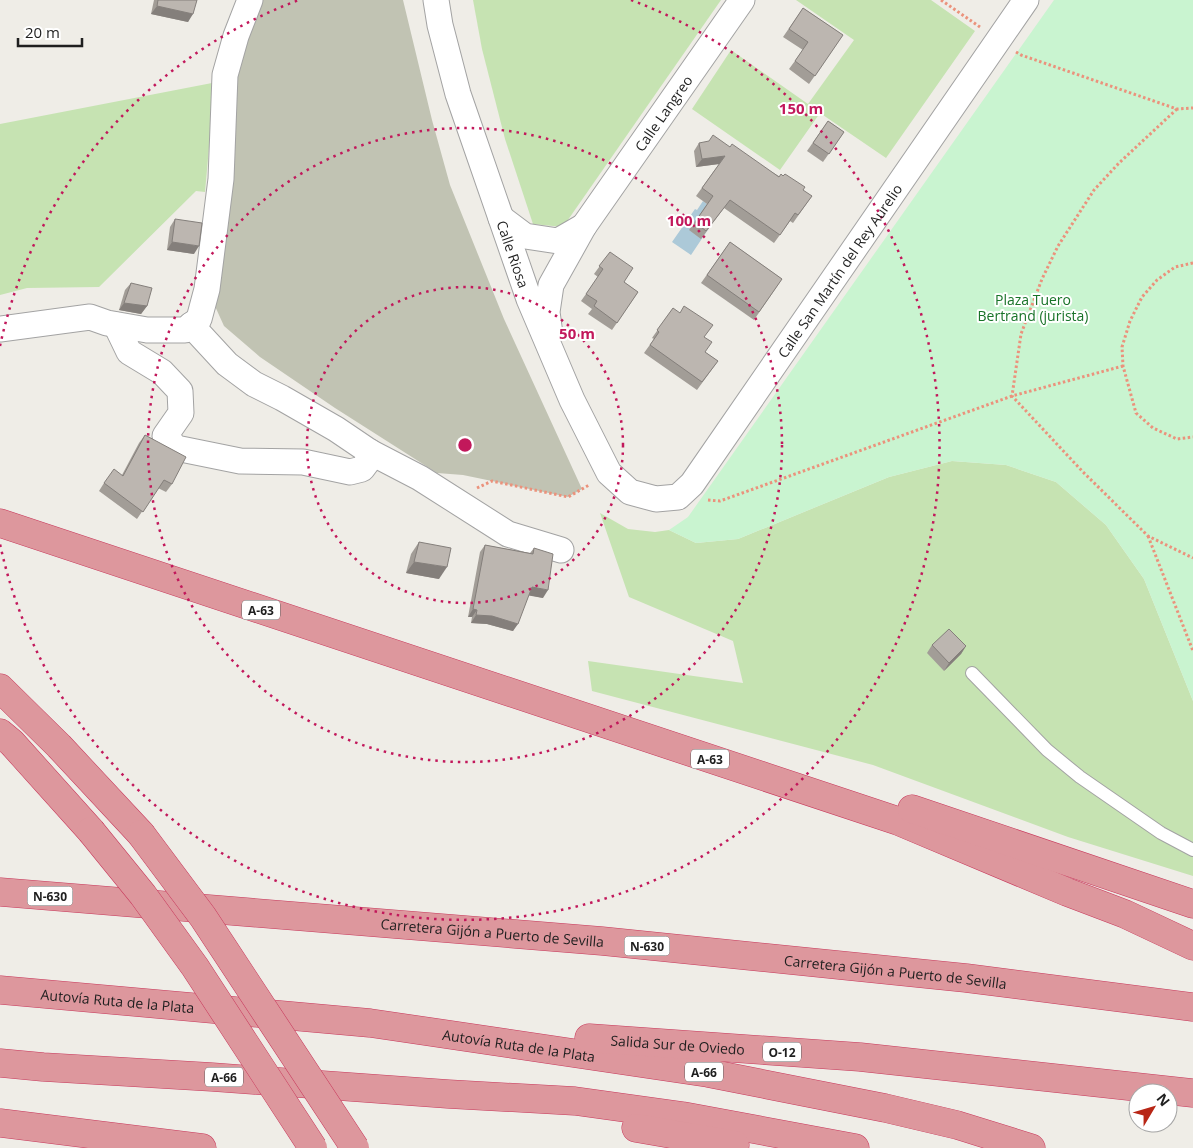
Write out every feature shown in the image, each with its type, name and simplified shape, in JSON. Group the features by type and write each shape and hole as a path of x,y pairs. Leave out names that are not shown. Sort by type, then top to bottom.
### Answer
{"highway":[{"name":"A-63","path":"0,524 898,821 1067,892 1125,914 1193,946"},
{"path":"0,688 59,746 141,834 208,924 355,1148"},
{"path":"522,697 795,769 1193,904"},
{"path":"0,733 12,743 92,831 143,895 195,967 313,1148"},
{"path":"0,881 100,900"},
{"name":"Carretera Gijón a Puerto de Sevilla","path":"0,892 622,943 966,978 1193,1007"},
{"name":"Autovía Ruta de la Plata","path":"0,990 370,1023 708,1073 885,1108 957,1125 1031,1148"},
{"name":"Salida Sur de Oviedo","path":"370,1023 860,1058 1193,1093"},
{"name":"A-66","path":"0,1063 575,1101 683,1116 856,1148"},
{"path":"448,1094 754,1148"},
{"path":"0,1123 202,1148"}],"street":[{"path":"0,329 90,317 116,325 147,330 185,330 199,318 207,289 221,179 225,75 236,36 250,0"},
{"name":"Calle Riosa","path":"436,0 440,25 458,94 529,299 572,400 609,473 630,492 656,499 678,497"},
{"name":"Calle Langreo","path":"552,353 548,312 551,285 584,226 742,0"},
{"name":"Calle San Martín del Rey Aurelio","path":"678,497 692,484 1026,0"},
{"path":"501,218 525,236 558,241 584,226"},
{"path":"116,325 130,352 162,372 180,391 181,413 164,436 176,448 240,461 303,462 350,472 362,469 368,462 370,452"},
{"path":"191,325 227,364 254,384 336,428 370,452 452,498 508,534 561,550"}],"lane":[{"path":"972,673 1047,750 1080,777 1161,833 1193,850"}],"path":[{"path":"942,0 1021,55 1176,109 1193,108"},
{"path":"1012,396 1021,334 1042,279 1058,246 1094,190 1119,163 1176,109"},
{"path":"1193,263 1174,268 1157,280 1142,297 1130,321 1122,347 1123,366 1136,413 1153,428 1177,439 1193,437"},
{"path":"678,497 720,501 1012,396 1123,366"},
{"path":"1012,396 1082,472 1148,536 1193,558"},
{"path":"452,498 492,482 568,498 609,473"},
{"path":"1148,536 1193,651"}],"shaded area":[{"path":"261,0 403,0 450,185 504,319 582,489 568,497 463,475 437,473 335,408 260,357 224,326 214,304 235,73"}],"green space":[{"path":"473,0 721,0 563,227 533,224 505,139 482,49"},
{"path":"796,0 931,0 975,31 886,158 820,113 780,170 692,109 731,50 808,104 854,40"},
{"name":"Plaza Tuero Bertrand (jurista)","path":"1054,0 1193,0 1193,701 1144,579 1106,525 1056,482 1006,465 952,461 889,477 738,539 696,543 669,530 688,517"},
{"path":"212,83 211,125 205,192 196,191 99,287 27,288 0,295 0,124"},
{"path":"952,461 1006,465 1056,482 1106,525 1144,579 1193,701 1193,876 1068,837 873,765 592,691 588,661 743,683 733,641 629,597 600,513 628,529 655,532 669,530 696,543 738,539 889,477"}],"water":[{"path":"703,201 707,204 699,217 711,225 691,255 672,242 695,209 697,210"}],"building":[{"path":"158,0 197,0 193,14 157,6"},
{"path":"803,8 843,35 815,76 795,61 808,42 789,29"},
{"path":"828,121 844,132 829,154 813,143"},
{"path":"713,135 730,147 732,144 779,177 781,174 783,176 785,174 805,187 803,190 812,196 798,215 795,213 780,235 730,200 706,231 695,222 713,196 702,188 725,156 702,159 699,143 709,141"},
{"path":"175,219 202,223 199,246 172,242"},
{"path":"730,242 782,279 759,312 707,275"},
{"path":"610,252 633,268 624,282 638,292 617,323 594,306 597,301 586,294 603,269 599,266"},
{"path":"131,283 152,288 147,306 124,303"},
{"path":"684,306 713,325 704,337 712,342 705,352 718,361 702,382 650,345 659,332 657,330 673,308 680,313"},
{"path":"145,435 186,457 172,484 164,480 143,512 104,483 114,469 123,476"},
{"path":"419,542 451,548 447,567 414,562"},
{"path":"485,545 533,554 534,548 553,554 548,590 532,587 518,624 492,616 476,615 477,610 473,609"},
{"path":"949,629 966,646 949,663 932,645"}]}
